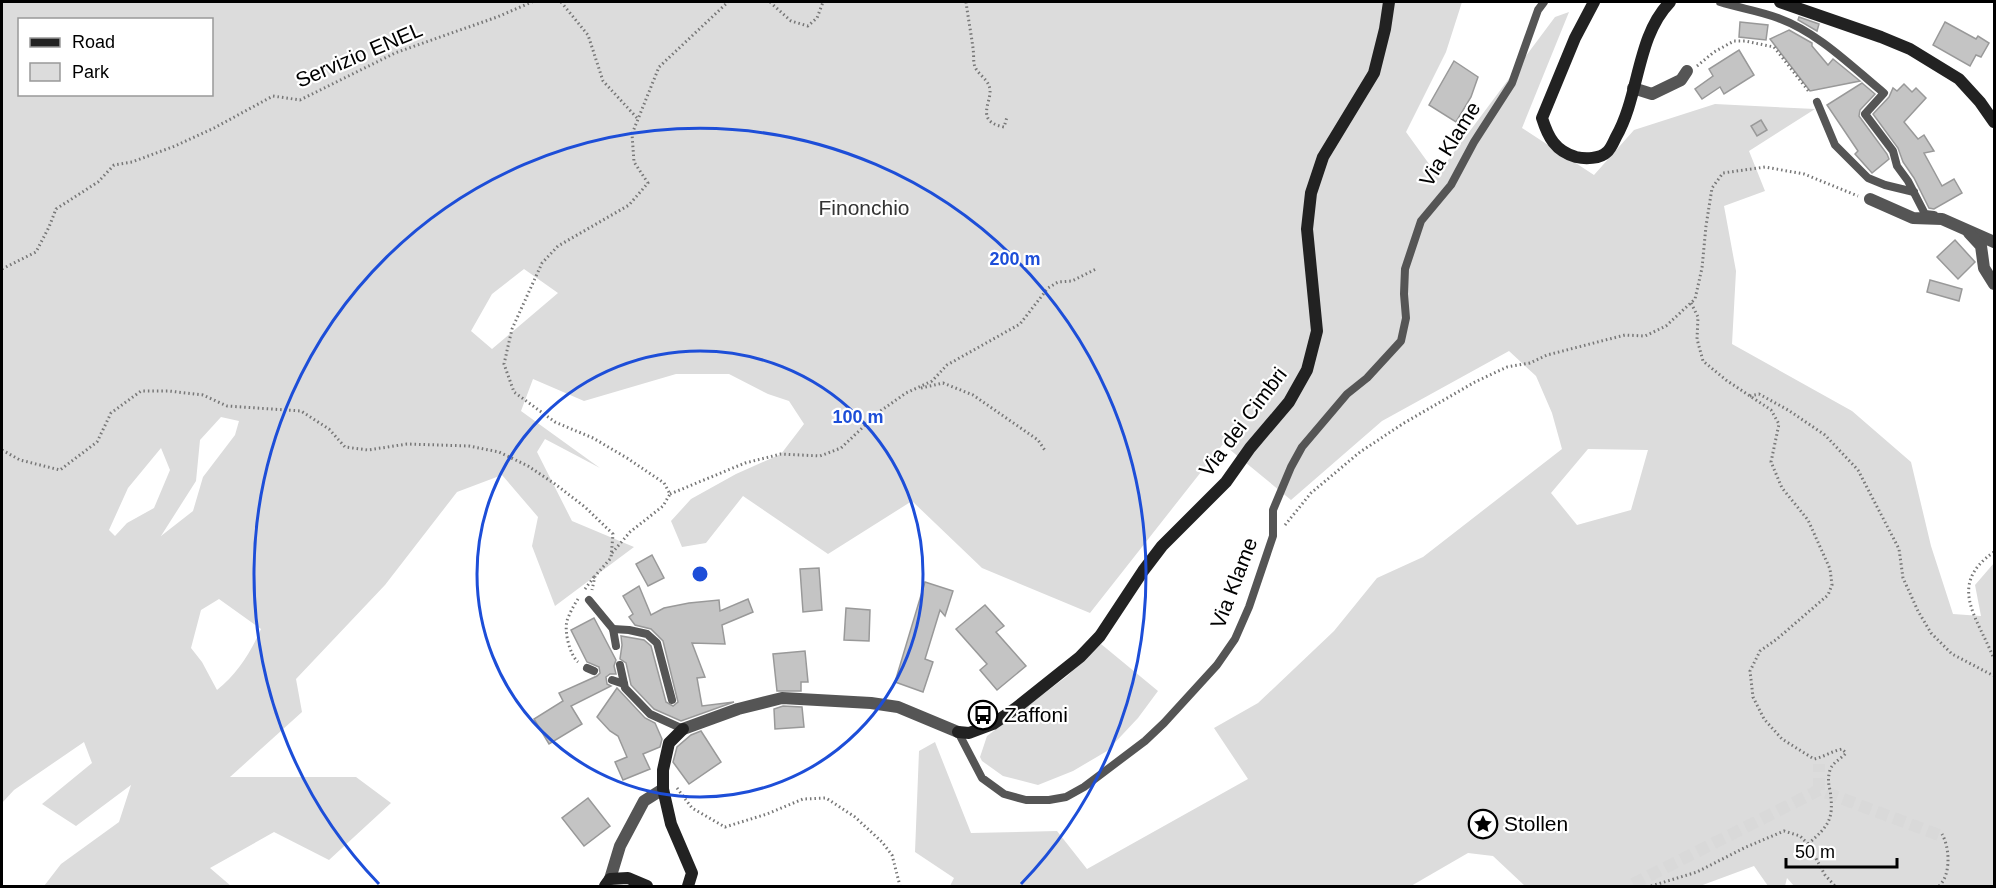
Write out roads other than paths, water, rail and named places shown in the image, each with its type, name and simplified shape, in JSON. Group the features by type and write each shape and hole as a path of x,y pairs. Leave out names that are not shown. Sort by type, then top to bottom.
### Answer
{"street":[{"name":"Via dei Cimbri","path":"958,732 969,733 993,724 1080,657 1100,636 1162,546 1226,482 1250,448 1289,402 1307,370 1317,331 1307,229 1311,193 1323,157 1374,73 1389,2"},
{"path":"1594,2 1575,38 1542,118 1549,138 1565,152 1578,157 1594,158 1607,152 1624,122 1652,26 1670,2"},
{"path":"1780,2 1881,37 1910,50 1959,79 1995,122"},
{"path":"1634,88 1652,94 1681,80 1687,71"},
{"path":"1870,199 1913,218 1942,219 1965,227 1995,242"},
{"path":"1965,227 1981,246 1984,268 1995,284"},
{"path":"688,886 692,873 671,824 663,789 663,770 669,743 682,726 782,698 871,703 898,707 958,732"},
{"path":"607,883 620,846 644,801 663,789"},
{"path":"607,883 628,878 647,886"}],"lane":[{"name":"Via Klame","path":"958,732 982,778 1004,794 1026,800 1066,797 1084,787 1144,741 1164,723 1217,665 1235,639 1249,607 1273,536 1273,510 1302,447 1347,394 1367,378 1401,341 1406,318 1405,269 1420,221 1451,185 1474,142 1512,82 1538,10 1544,2"},
{"path":"1720,2 1777,17 1800,27 1884,93 1865,114 1893,151 1897,166 1925,214 1936,215 1942,219"},
{"path":"1817,102 1835,145 1868,178 1914,192"},
{"path":"589,600 613,629 616,646"},
{"path":"613,629 647,634 657,643 672,700"},
{"path":"620,665 625,688 650,714 682,726"},
{"path":"612,680 624,684"}],"tunnel":[{"path":"1819,764 1819,790"},
{"path":"1633,884 1819,790 1939,835"}],"place":[{"name":"Zaffoni","path":"983,715"},
{"name":"Stollen","path":"1483,824"}],"park label":[{"name":"Finonchio","path":"864,208"}]}
